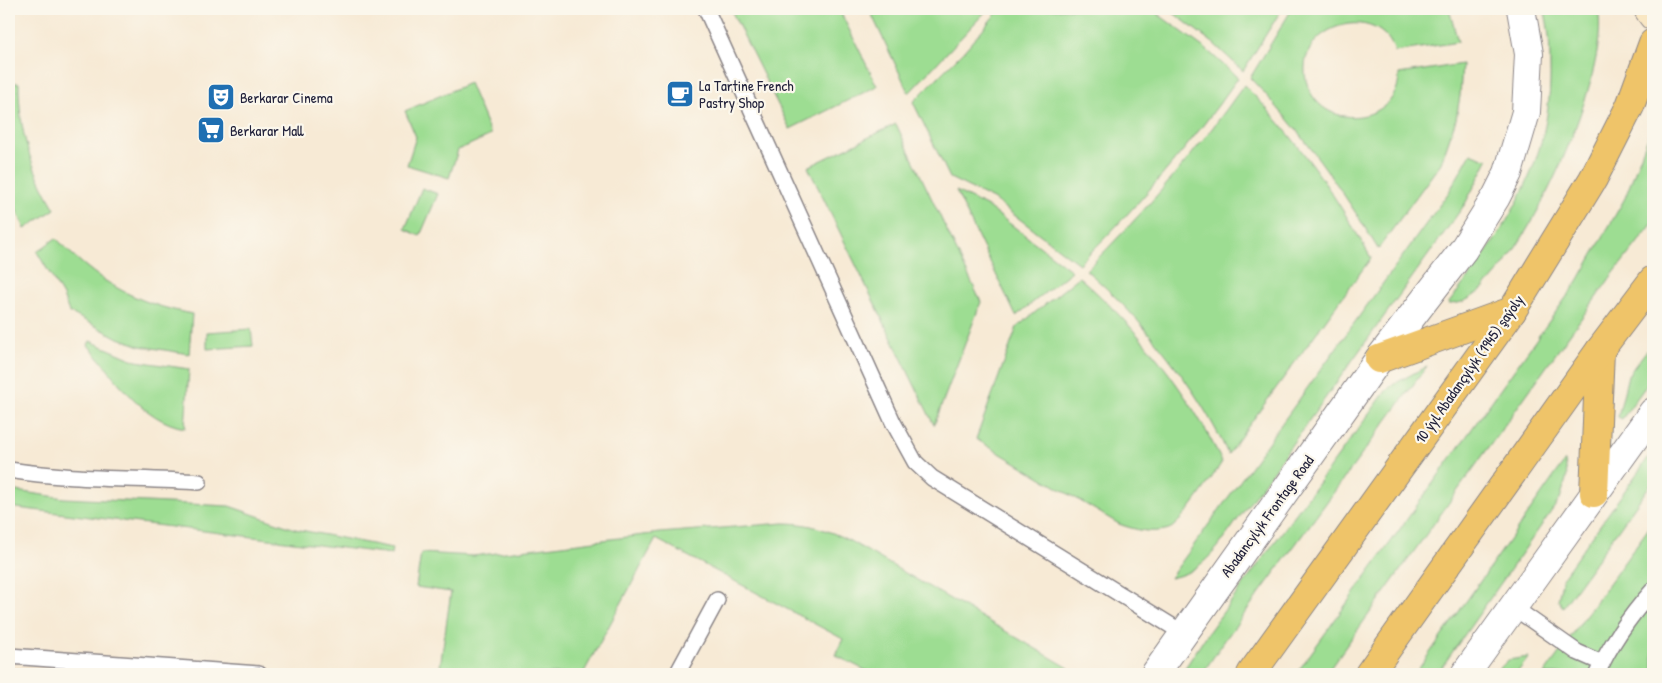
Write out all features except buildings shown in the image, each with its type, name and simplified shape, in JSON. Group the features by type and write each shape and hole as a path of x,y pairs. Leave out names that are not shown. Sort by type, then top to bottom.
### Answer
{"main road":[{"path":"1648,9 1653,16"},
{"name":"10 ýyl Abadançylyk (1945) şaýoly","path":"1251,674 1512,311 1594,179 1630,106 1653,43"},
{"path":"1370,674 1600,350 1653,280"},
{"path":"1379,358 1512,311"},
{"path":"1594,493 1600,350"}],"street":[{"name":"Abadancylyk Frontage Road","path":"1155,674 1379,358 1463,250 1508,172 1519,140 1527,93 1529,54 1521,9"},
{"path":"1465,674 1653,412"}],"lane":[{"path":"706,9 893,422 915,462 932,478 1183,633"},
{"path":"9,470 42,475 96,479 157,479 199,482"},
{"path":"1513,607 1599,669 1608,649 1630,616 1653,590"},
{"path":"677,674 717,600"},
{"path":"9,656 259,674"}],"green space":[{"path":"839,9 877,86 790,129 731,10"},
{"path":"869,9 988,9 909,93"},
{"path":"1000,9 1151,9 1207,50 1238,78 1163,175 1079,264 993,199 950,178 913,102 964,51"},
{"path":"1168,9 1282,9 1243,71 1213,43"},
{"path":"1292,9 1449,9 1458,42 1395,52 1386,36 1373,27 1357,24 1340,26 1325,33 1313,45 1306,61 1306,80 1314,98 1326,109 1341,115 1358,116 1373,112 1387,104 1396,91 1399,74 1462,64 1456,119 1441,163 1378,249 1350,203 1319,160 1286,118 1250,78"},
{"path":"1544,9 1598,9 1599,38 1592,75 1579,117 1562,161 1519,243 1497,274 1476,294 1463,302 1448,304 1469,277 1506,222 1522,194 1534,164 1543,133 1549,100 1549,44"},
{"path":"9,83 19,83 21,118 28,149 39,178 55,209 25,229 9,193"},
{"path":"469,83 491,135 458,150 449,178 407,165 416,137 405,111"},
{"path":"1244,85 1281,125 1314,167 1344,212 1371,258 1228,454 1201,404 1166,355 1127,309 1086,270 1169,181 1208,134"},
{"path":"1653,123 1653,223 1613,274 1326,674 1296,674 1578,281 1625,198"},
{"path":"896,124 981,302 934,425 808,167"},
{"path":"1471,153 1488,160 1465,204 1218,547 1208,558 1191,571 1170,578 1449,192"},
{"path":"422,188 438,194 420,236 405,229"},
{"path":"956,191 988,207 1072,271 1016,316"},
{"path":"56,238 86,266 117,288 152,304 192,314 189,354 140,346 116,337 69,312 63,296 37,252"},
{"path":"1079,277 1121,317 1160,362 1194,411 1222,462 1189,510 1169,529 1144,531 1119,524 976,439 1017,327"},
{"path":"251,329 253,346 207,349 207,332"},
{"path":"90,341 136,361 189,369 185,428 170,424 142,407 130,396 88,345"},
{"path":"1653,342 1653,376 1622,419 1618,417 1628,375"},
{"path":"1427,366 1202,674 1181,674 1210,630 1386,391 1394,384"},
{"path":"1653,451 1653,481 1563,607 1558,600 1563,577"},
{"path":"1565,461 1567,476 1560,499 1437,674 1415,674"},
{"path":"9,490 64,498 229,506 295,529 392,548 391,554 9,507"},
{"path":"1653,522 1653,674 1544,674"},
{"path":"784,523 802,524 818,528 850,541 1069,668 1065,674 873,674 835,655 843,639 656,539 583,674 439,674 451,592 416,587 421,553 473,556 660,533"},
{"path":"1529,657 1516,674 1494,674 1508,660"}],"place":[{"name":"La Tartine French Pastry Shop","path":"680,94"},
{"name":"Berkarar Cinema","path":"221,97"},
{"name":"Berkarar Mall","path":"211,130"}]}
